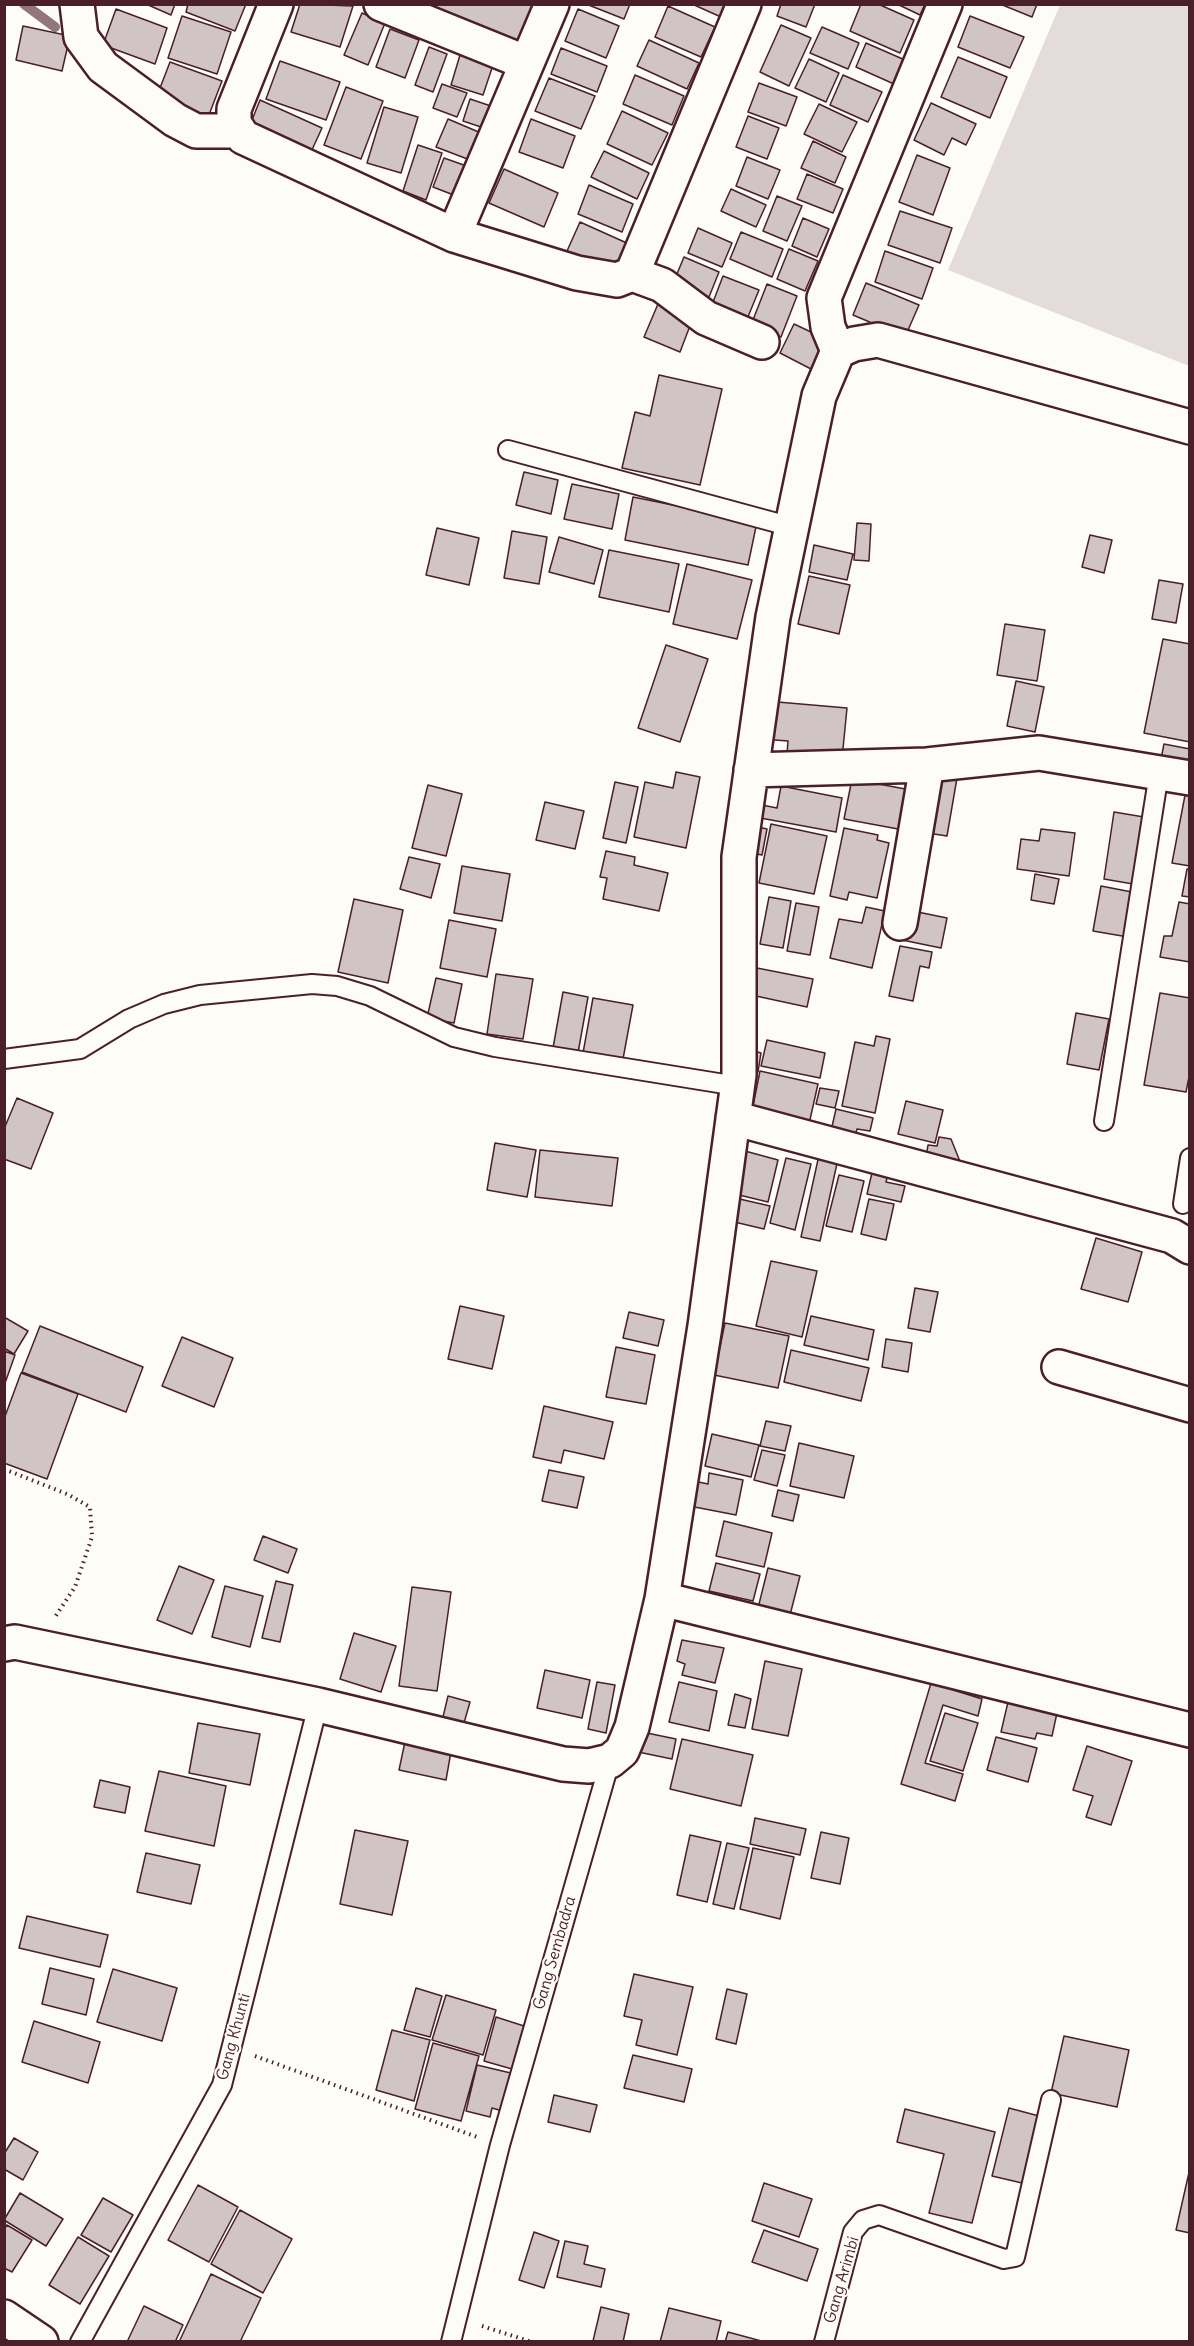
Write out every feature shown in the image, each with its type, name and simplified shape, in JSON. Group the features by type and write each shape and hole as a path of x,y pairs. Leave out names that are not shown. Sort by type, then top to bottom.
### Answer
{"street":[{"path":"77,4 81,37 103,67 176,120 196,130 237,131"},
{"path":"276,4 234,108 237,131 243,137 454,235 577,273 617,280 632,274 662,285 706,318 762,342"},
{"path":"381,4 528,63"},
{"path":"454,235 552,4"},
{"path":"632,274 744,4"},
{"path":"838,351 828,327 824,298 945,4"},
{"path":"10,1643 318,1705 563,1764 589,1767 610,1761 622,1751 632,1727 662,1599 705,1326 733,1118 737,1086 739,857 773,617 819,396 838,351 854,344 878,340 1190,427"},
{"path":"752,770 927,765 1039,753 1174,776"},
{"path":"900,923 927,765"},
{"path":"733,1118 1172,1236 1190,1246"},
{"path":"1059,1367 1190,1405"},
{"path":"662,1599 1190,1730"},
{"path":"4,2317 41,2342"}],"lane":[{"path":"508,450 792,527"},
{"path":"1104,1121 1174,776"},
{"path":"4,1059 80,1049 129,1019 164,1004 200,995 312,984 337,986 370,996 454,1037 737,1086"},
{"path":"1184,1204 1190,1158"},
{"name":"Gang Khunti","path":"80,2342 222,2085 318,1705"},
{"name":"Gang Sembadra","path":"451,2342 500,2145 610,1761"},
{"name":"Gang Arimbi","path":"825,2342 853,2232 863,2220 879,2215 1012,2259 1016,2255 1051,2100"}],"path":[{"path":"4,1469 67,1494 90,1507 92,1537 75,1587 55,1617 10,1643"},
{"path":"232,2047 500,2145"},
{"path":"458,2319 532,2342"}],"shaded area":[{"path":"1060,5 1189,5 1189,366 948,270"}],"building":[{"path":"146,4 175,4 171,15"},
{"path":"188,4 246,4 235,31 186,12"},
{"path":"300,4 353,6 340,47 291,32"},
{"path":"424,4 537,4 517,48"},
{"path":"586,4 630,4 624,19"},
{"path":"692,4 726,4 721,17"},
{"path":"781,4 815,4 806,27 777,16"},
{"path":"861,4 878,4 914,20 900,53 850,31"},
{"path":"897,4 925,4 920,15"},
{"path":"1000,4 1037,4 1032,17"},
{"path":"668,6 715,27 701,57 655,37"},
{"path":"116,9 167,28 155,64 103,45"},
{"path":"578,9 619,26 606,58 565,41"},
{"path":"362,13 385,23 368,65 344,55"},
{"path":"182,16 231,32 217,74 168,58"},
{"path":"970,16 1024,37 1010,68 958,47"},
{"path":"781,25 811,38 789,86 760,72"},
{"path":"23,26 70,36 62,71 16,60"},
{"path":"822,27 859,43 848,69 810,53"},
{"path":"390,29 419,40 405,78 376,67"},
{"path":"649,40 699,63 687,89 637,66"},
{"path":"866,43 905,60 894,84 856,67"},
{"path":"429,47 447,54 433,92 415,85"},
{"path":"561,48 607,66 597,92 551,74"},
{"path":"460,55 493,65 483,95 451,85"},
{"path":"958,57 1007,77 990,118 941,97"},
{"path":"809,59 839,73 826,102 795,88"},
{"path":"280,61 340,82 326,120 266,99"},
{"path":"170,62 222,81 207,120 155,101"},
{"path":"635,75 684,96 672,125 623,104"},
{"path":"843,75 882,92 868,122 830,105"},
{"path":"549,78 595,96 581,129 535,111"},
{"path":"759,83 797,97 786,126 748,112"},
{"path":"442,84 467,93 457,117 433,108"},
{"path":"346,87 383,101 361,159 324,145"},
{"path":"470,99 497,108 490,130 463,121"},
{"path":"260,100 322,128 311,152 250,125"},
{"path":"931,103 976,124 966,145 952,138 944,155 914,140"},
{"path":"819,104 857,122 842,152 804,134"},
{"path":"384,107 418,117 401,173 367,163"},
{"path":"622,111 668,133 652,165 607,144"},
{"path":"748,116 779,128 767,159 736,147"},
{"path":"448,119 481,133 470,160 436,147"},
{"path":"531,119 575,136 563,168 519,152"},
{"path":"813,141 846,157 835,183 801,168"},
{"path":"418,145 442,153 426,200 403,191"},
{"path":"604,151 649,173 637,199 591,177"},
{"path":"917,155 950,168 933,215 899,202"},
{"path":"747,157 780,170 768,199 736,186"},
{"path":"444,158 475,169 464,199 433,187"},
{"path":"504,169 558,193 544,227 489,203"},
{"path":"807,174 843,189 833,213 797,199"},
{"path":"589,185 633,204 622,232 578,214"},
{"path":"731,189 766,205 756,227 721,211"},
{"path":"777,196 802,206 787,241 763,231"},
{"path":"900,211 952,228 940,263 888,245"},
{"path":"803,218 829,229 817,257 792,246"},
{"path":"580,222 629,244 617,272 567,251"},
{"path":"698,228 732,243 722,267 688,253"},
{"path":"741,232 783,249 772,277 730,259"},
{"path":"789,249 818,261 805,291 777,279"},
{"path":"885,251 933,268 922,299 875,282"},
{"path":"684,257 719,272 709,297 674,281"},
{"path":"723,276 759,290 745,324 710,310"},
{"path":"866,283 919,305 905,337 853,315"},
{"path":"767,284 797,296 781,337 751,325"},
{"path":"658,304 693,318 680,352 644,337"},
{"path":"794,324 828,340 813,370 780,353"},
{"path":"659,375 722,389 700,485 622,468 635,412 650,416"},
{"path":"524,472 558,480 551,514 516,505"},
{"path":"572,484 619,494 612,529 564,519"},
{"path":"633,497 757,522 748,565 625,540"},
{"path":"857,523 871,524 869,561 854,560"},
{"path":"437,528 479,538 469,585 426,575"},
{"path":"512,531 547,537 539,584 504,578"},
{"path":"1090,535 1112,540 1104,573 1082,567"},
{"path":"559,537 603,550 594,584 549,572"},
{"path":"814,545 853,554 847,580 809,572"},
{"path":"609,550 679,564 669,612 599,597"},
{"path":"687,564 752,580 737,639 673,624"},
{"path":"809,576 850,585 839,634 798,624"},
{"path":"1159,580 1183,584 1176,623 1152,619"},
{"path":"1005,624 1045,630 1037,681 997,675"},
{"path":"1163,639 1190,644 1190,742 1144,733"},
{"path":"666,645 708,659 680,742 638,728"},
{"path":"1016,681 1044,687 1035,732 1007,726"},
{"path":"766,701 847,708 842,759 787,754 788,741 762,739"},
{"path":"1164,744 1190,749 1190,770 1160,764"},
{"path":"676,772 700,777 686,848 634,837 645,782 673,788"},
{"path":"931,774 957,778 947,836 921,832"},
{"path":"852,779 916,791 909,831 844,819"},
{"path":"615,782 638,787 626,843 603,838"},
{"path":"428,785 462,794 446,856 412,848"},
{"path":"781,786 842,798 836,832 755,817 757,804 777,808"},
{"path":"1186,790 1190,790 1190,866 1172,863"},
{"path":"545,802 584,811 575,849 536,840"},
{"path":"1114,812 1144,817 1133,884 1104,879"},
{"path":"771,824 827,836 814,894 759,883"},
{"path":"749,825 767,829 762,855 743,851"},
{"path":"844,828 878,835 877,840 889,843 877,898 849,892 847,900 830,896"},
{"path":"1041,829 1075,833 1069,876 1017,869 1021,839 1039,841"},
{"path":"606,851 635,857 634,865 668,873 659,911 603,899 607,878 600,877"},
{"path":"409,857 440,864 431,898 400,889"},
{"path":"462,866 510,874 502,921 454,913"},
{"path":"1187,869 1190,869 1190,897 1182,896"},
{"path":"1035,874 1059,879 1054,904 1031,900"},
{"path":"1101,886 1137,893 1128,937 1093,931"},
{"path":"769,897 791,901 783,948 760,944"},
{"path":"354,899 403,910 388,983 338,972"},
{"path":"1179,902 1190,904 1190,962 1160,957 1164,936 1172,936"},
{"path":"796,903 819,907 810,955 787,951"},
{"path":"866,907 885,911 872,968 830,958 839,919 862,923"},
{"path":"908,910 947,918 941,948 902,940"},
{"path":"449,920 496,929 487,977 440,968"},
{"path":"900,946 932,952 929,968 920,966 913,1001 889,996"},
{"path":"757,968 813,979 807,1007 742,993 747,973 756,974"},
{"path":"496,974 533,979 523,1039 487,1034"},
{"path":"436,978 462,984 454,1023 427,1018"},
{"path":"563,992 588,997 578,1053 553,1048"},
{"path":"1160,993 1190,998 1190,1072 1186,1092 1144,1085"},
{"path":"593,998 633,1005 623,1059 583,1053"},
{"path":"1076,1013 1109,1019 1099,1070 1067,1064"},
{"path":"746,1033 757,1035 754,1051 761,1053 758,1072 740,1069"},
{"path":"876,1036 890,1039 875,1113 842,1106 855,1042 874,1046"},
{"path":"767,1040 825,1053 820,1078 761,1066"},
{"path":"760,1071 818,1084 809,1124 752,1111"},
{"path":"820,1088 839,1091 835,1108 816,1104"},
{"path":"17,1098 53,1113 31,1169 4,1159 4,1129"},
{"path":"906,1101 943,1110 935,1143 898,1134"},
{"path":"836,1109 873,1118 870,1131 857,1129 855,1136 831,1131"},
{"path":"939,1137 951,1139 961,1164 926,1157 928,1145 937,1146"},
{"path":"495,1143 536,1150 527,1197 487,1190"},
{"path":"540,1150 618,1158 612,1206 535,1197"},
{"path":"745,1151 778,1160 768,1202 735,1194"},
{"path":"819,1155 838,1159 820,1241 801,1237"},
{"path":"786,1158 811,1164 795,1230 770,1223"},
{"path":"875,1160 891,1163 886,1182 905,1186 901,1202 867,1194"},
{"path":"839,1175 864,1181 852,1232 826,1226"},
{"path":"731,1197 770,1206 764,1229 726,1220"},
{"path":"869,1199 894,1204 886,1240 861,1234"},
{"path":"1096,1238 1142,1252 1128,1302 1081,1289"},
{"path":"771,1261 817,1271 802,1337 756,1326"},
{"path":"915,1288 938,1292 930,1332 908,1328"},
{"path":"460,1306 504,1316 492,1369 448,1359"},
{"path":"629,1312 664,1320 658,1346 623,1338"},
{"path":"811,1316 874,1330 868,1360 804,1345"},
{"path":"4,1317 28,1331 14,1354 4,1348"},
{"path":"725,1323 789,1336 778,1388 714,1375"},
{"path":"40,1326 143,1367 126,1412 22,1372"},
{"path":"182,1337 233,1358 214,1407 162,1386"},
{"path":"886,1339 912,1343 908,1372 882,1367"},
{"path":"616,1347 655,1355 646,1404 606,1397"},
{"path":"791,1350 869,1368 861,1401 784,1382"},
{"path":"4,1351 15,1355 4,1386"},
{"path":"21,1373 78,1394 47,1479 4,1463 4,1419"},
{"path":"544,1406 613,1422 604,1459 564,1450 561,1463 533,1457"},
{"path":"766,1421 791,1426 785,1451 760,1446"},
{"path":"712,1434 759,1445 751,1477 705,1466"},
{"path":"799,1443 854,1456 844,1498 790,1486"},
{"path":"762,1450 785,1455 777,1486 754,1480"},
{"path":"549,1470 584,1477 577,1508 542,1501"},
{"path":"709,1473 743,1480 736,1515 679,1504 684,1479 708,1484"},
{"path":"778,1490 799,1495 793,1521 772,1516"},
{"path":"724,1521 772,1533 764,1567 716,1556"},
{"path":"263,1536 297,1549 288,1573 254,1560"},
{"path":"716,1563 760,1574 753,1601 709,1591"},
{"path":"179,1566 214,1580 192,1634 157,1620"},
{"path":"768,1568 800,1576 790,1615 758,1608"},
{"path":"276,1581 293,1585 280,1642 262,1638"},
{"path":"225,1586 263,1596 250,1647 212,1637"},
{"path":"412,1587 451,1592 437,1691 399,1686"},
{"path":"354,1633 396,1646 381,1692 340,1679"},
{"path":"682,1640 724,1648 715,1683 682,1675 685,1664 677,1661"},
{"path":"765,1661 802,1669 788,1736 752,1729"},
{"path":"545,1670 590,1680 582,1718 537,1708"},
{"path":"597,1682 615,1685 606,1733 588,1729"},
{"path":"679,1682 717,1691 709,1731 669,1722"},
{"path":"931,1683 982,1699 978,1716 943,1705 925,1763 963,1774 955,1801 901,1784"},
{"path":"735,1694 751,1699 745,1728 728,1725"},
{"path":"448,1696 470,1702 464,1723 443,1717"},
{"path":"1008,1702 1057,1713 1052,1736 1037,1733 1035,1739 1001,1732"},
{"path":"945,1713 978,1723 963,1771 930,1761"},
{"path":"198,1723 260,1734 250,1785 189,1773"},
{"path":"642,1732 676,1739 672,1759 638,1752"},
{"path":"406,1737 452,1746 446,1780 399,1770"},
{"path":"996,1737 1037,1748 1028,1782 987,1770"},
{"path":"682,1739 753,1755 741,1806 670,1789"},
{"path":"1087,1746 1132,1761 1111,1825 1086,1817 1093,1796 1073,1790"},
{"path":"159,1771 226,1786 214,1846 145,1831"},
{"path":"100,1780 130,1787 125,1813 94,1807"},
{"path":"755,1818 806,1829 800,1855 750,1844"},
{"path":"355,1830 408,1841 392,1915 340,1904"},
{"path":"821,1832 849,1838 840,1884 811,1878"},
{"path":"690,1835 721,1842 707,1902 677,1895"},
{"path":"727,1843 749,1848 734,1909 713,1904"},
{"path":"753,1848 794,1857 780,1919 740,1909"},
{"path":"146,1853 200,1865 191,1904 137,1892"},
{"path":"27,1916 108,1935 100,1967 19,1948"},
{"path":"50,1968 94,1979 86,2015 42,2004"},
{"path":"113,1969 177,1988 162,2041 97,2022"},
{"path":"634,1974 693,1987 677,2055 636,2045 642,2020 624,2016"},
{"path":"416,1988 442,1996 430,2037 404,2030"},
{"path":"727,1989 747,1994 736,2044 716,2039"},
{"path":"446,1995 496,2010 483,2055 432,2040"},
{"path":"496,2017 524,2026 519,2043 526,2045 519,2071 484,2061"},
{"path":"34,2021 100,2042 88,2083 22,2062"},
{"path":"392,2030 430,2040 414,2101 376,2090"},
{"path":"1064,2036 1129,2050 1117,2107 1051,2093"},
{"path":"433,2043 479,2056 461,2121 415,2109"},
{"path":"633,2055 692,2069 684,2102 624,2088"},
{"path":"477,2065 515,2074 506,2112 492,2108 490,2117 466,2111"},
{"path":"554,2095 597,2105 590,2132 548,2122"},
{"path":"1009,2108 1039,2116 1022,2183 992,2176"},
{"path":"905,2109 995,2132 972,2223 929,2213 944,2154 897,2142"},
{"path":"14,2138 38,2152 23,2180 4,2169 4,2154"},
{"path":"1190,2168 1190,2233 1176,2230"},
{"path":"764,2183 812,2199 799,2237 752,2221"},
{"path":"198,2185 238,2207 209,2262 168,2240"},
{"path":"20,2193 63,2219 46,2246 4,2220"},
{"path":"103,2198 133,2215 111,2252 81,2235"},
{"path":"240,2210 292,2239 263,2293 211,2264"},
{"path":"7,2225 32,2240 12,2272 4,2268 4,2229"},
{"path":"764,2230 818,2249 807,2281 752,2262"},
{"path":"534,2232 559,2241 544,2288 519,2280"},
{"path":"78,2237 109,2256 80,2304 49,2285"},
{"path":"565,2241 588,2246 584,2264 605,2269 601,2287 557,2277"},
{"path":"211,2274 261,2298 240,2342 179,2342"},
{"path":"144,2306 183,2325 175,2342 127,2342"},
{"path":"601,2307 629,2314 623,2342 593,2341"},
{"path":"669,2308 721,2321 716,2342 660,2342"},
{"path":"728,2332 765,2342 725,2342"}],"waterway":[{"path":"24,4 55,27"}]}
